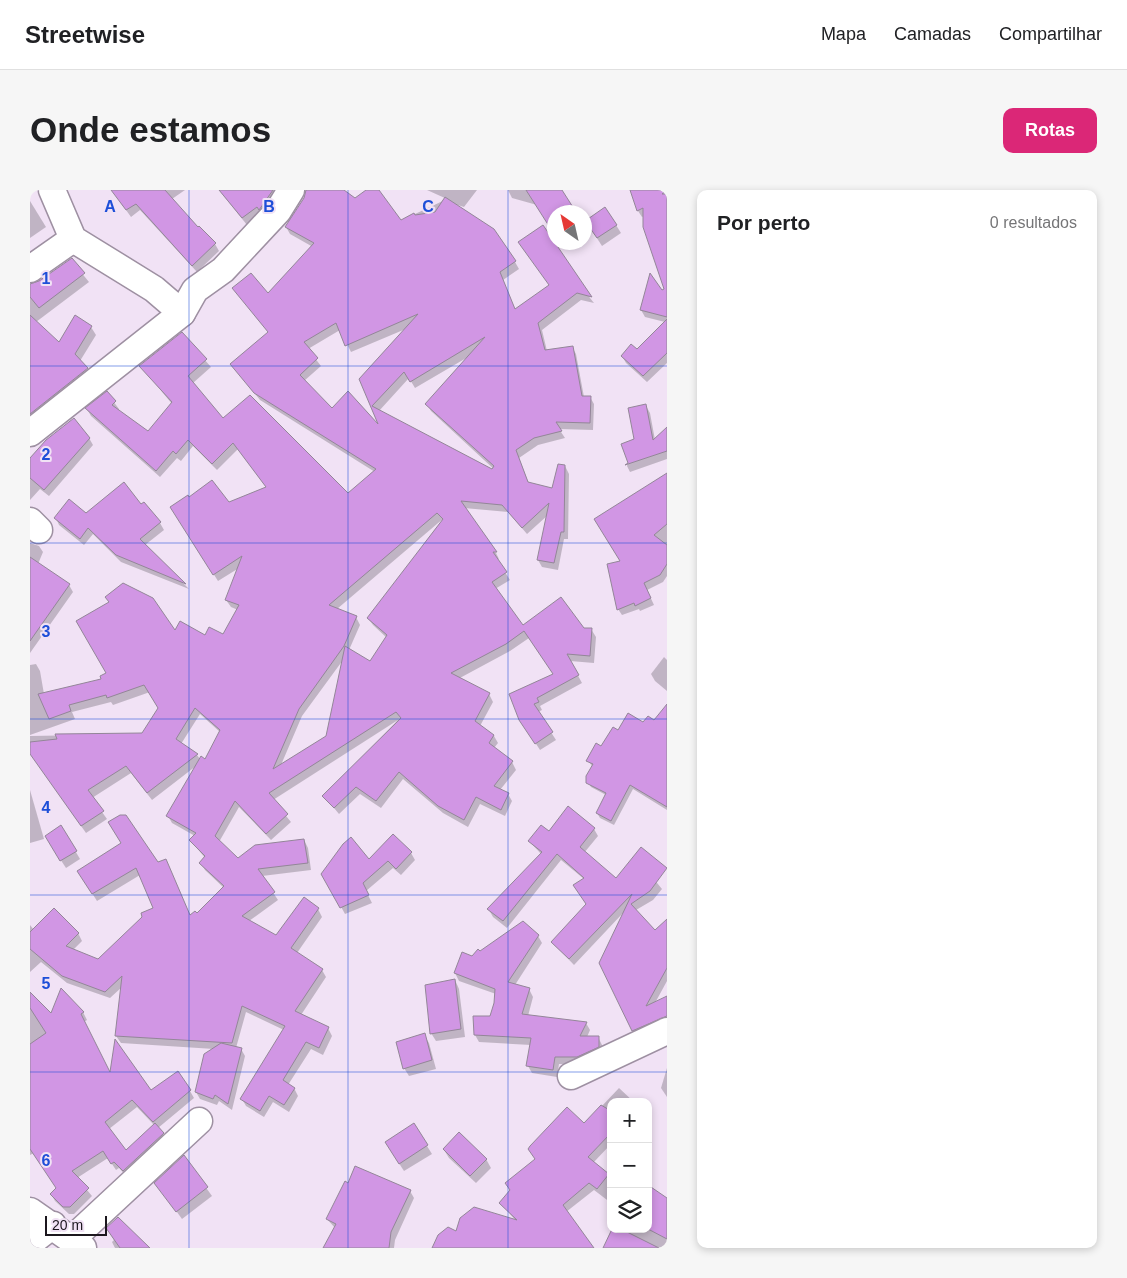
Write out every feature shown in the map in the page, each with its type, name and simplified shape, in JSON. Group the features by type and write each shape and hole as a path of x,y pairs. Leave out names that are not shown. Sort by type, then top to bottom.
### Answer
{"street":[{"path":"52,190 73,239 154,289 182,313"},
{"path":"30,433 182,313 195,290 223,270 278,211 291,190"},
{"path":"30,269 73,239"},
{"path":"571,1076 667,1031"},
{"path":"30,1244 69,1237 199,1121"},
{"path":"30,1211 69,1237"}],"building":[{"path":"111,190 165,190 198,227 216,243 192,266 136,204 126,210"},
{"path":"219,190 273,190 259,210 257,207 242,218"},
{"path":"306,190 344,190 355,198 366,190 379,190 401,220 414,213 415,215 435,212 445,197 494,229 516,261 500,272 515,309 549,285 518,242 543,225 547,231 547,250 560,250 592,297 577,293 538,323 545,350 573,346 582,396 591,396 590,423 556,422 562,431 534,438 516,450 528,482 552,488 558,464 565,465 564,532 561,532 554,563 537,560 549,503 522,528 502,505 461,501 497,552 493,552 507,572 492,582 523,625 561,597 584,628 592,628 590,656 567,654 579,675 537,698 539,702 534,704 553,732 535,744 519,720 509,694 553,674 524,631 506,644 451,673 490,693 475,721 494,735 489,743 513,761 494,786 509,793 501,810 476,797 464,820 438,806 399,772 376,801 356,787 334,808 322,796 401,718 396,712 269,793 288,814 266,834 235,801 215,836 238,858 255,845 304,839 308,863 258,869 275,892 242,916 276,935 304,897 319,908 291,948 323,969 295,1011 329,1027 319,1048 306,1042 283,1080 295,1088 284,1105 269,1096 260,1111 240,1099 285,1026 242,1006 232,1043 115,1036 122,976 105,992 62,976 30,949 30,932 54,908 79,933 66,946 98,959 142,917 141,913 153,908 136,868 92,894 77,871 121,843 108,822 120,815 126,815 158,862 166,859 190,915 195,911 197,913 224,886 199,863 205,856 189,840 196,833 166,816 201,756 205,759 220,730 195,708 176,739 198,754 147,793 126,766 88,790 104,811 81,826 30,754 30,742 57,739 55,734 142,733 158,708 144,685 107,698 106,695 69,705 71,711 49,719 38,694 101,679 100,676 106,673 76,621 109,602 105,597 123,583 153,598 175,630 180,621 205,635 209,627 223,634 239,605 225,600 242,556 213,575 170,507 188,495 189,497 212,480 229,502 266,487 233,443 212,464 188,440 176,454 173,451 156,471 85,408 107,391 116,401 112,405 148,431 172,402 139,366 182,332 207,359 188,376 223,418 250,395 348,493 376,469 254,393 230,364 268,332 232,288 251,273 268,293 314,243 285,227 304,198","holes":["418,314 359,379 378,424 348,391 332,408 300,375 318,358 304,342 336,323 345,346","485,337 425,404 494,466 492,469 372,406 404,372 410,382","437,513 443,519 367,618 387,635 370,661 345,646 326,736 273,769 299,709 344,646 357,616 329,605"]},
{"path":"526,190 562,190 572,205 547,205 547,223"},
{"path":"630,190 667,190 662,194 667,194 667,317 640,310 650,273 662,290 664,289 643,227 643,208 637,211"},
{"path":"605,207 617,225 597,238 592,231 592,216"},
{"path":"72,258 85,273 39,308 30,297 30,284 39,281"},
{"path":"30,315 59,342 75,315 92,326 75,354 88,368 30,414"},
{"path":"667,319 667,353 643,376 621,356 631,344 637,349"},
{"path":"646,404 653,440 667,427 667,451 625,465 628,463 621,444 634,439 628,408"},
{"path":"74,418 90,438 44,490 30,478 30,458 46,440"},
{"path":"667,473 667,524 654,535 667,545 667,564 660,575 644,583 651,598 635,606 634,603 617,610 607,564 620,561 594,519"},
{"path":"124,482 141,504 144,502 161,522 140,539 186,584 116,555 88,528 80,539 54,518 69,499 86,513"},
{"path":"30,557 70,584 30,641"},
{"path":"667,704 667,807 630,785 611,821 596,813 606,793 586,783 586,776 593,764 586,761 596,743 601,746 613,727 618,730 628,713 643,722 648,716 654,720"},
{"path":"568,806 595,828 580,847 616,878 641,847 667,868 650,891 631,904 655,930 667,919 667,968 646,1006 667,996 667,1016 632,1031 599,963 632,894 569,959 551,942 586,904 573,885 584,878 557,854 503,921 487,909 542,852 528,841 541,825 549,831"},
{"path":"61,825 77,851 60,861 45,836"},
{"path":"393,834 412,852 396,869 388,861 363,883 369,895 340,908 321,874 343,844 351,837 369,859"},
{"path":"523,921 539,935 508,982 530,988 522,1014 587,1022 580,1036 599,1036 599,1047 577,1057 555,1057 553,1070 526,1066 531,1038 474,1035 473,1016 490,1016 494,1003 495,989 454,973 462,952 472,956 478,949 480,951"},
{"path":"455,979 461,1029 430,1034 425,985"},
{"path":"61,988 84,1012 81,1014 110,1072 115,1039 151,1090 178,1071 191,1090 153,1122 132,1100 105,1122 126,1150 155,1123 164,1133 123,1171 114,1162 111,1164 103,1151 72,1171 89,1188 70,1207 63,1207 50,1194 56,1188 30,1149 30,1044 46,1033 30,1008 30,992 51,1013"},
{"path":"425,1033 432,1060 403,1069 396,1042"},
{"path":"221,1043 242,1048 228,1104 215,1095 213,1099 195,1092 204,1054"},
{"path":"601,1105 607,1109 607,1137 588,1157 607,1172 607,1176 597,1189 589,1183 563,1205 594,1248 432,1248 438,1235 448,1227 456,1231 460,1218 474,1207 517,1220 499,1203 510,1190 505,1183 535,1159 528,1149 530,1146 567,1107 584,1123"},
{"path":"414,1123 428,1145 399,1164 385,1142"},
{"path":"459,1132 487,1159 470,1176 443,1149"},
{"path":"184,1155 208,1187 176,1212 154,1183"},
{"path":"355,1166 411,1190 391,1232 389,1248 323,1248 336,1224 326,1219 345,1181 348,1183"},
{"path":"652,1188 667,1198 667,1239 652,1231"},
{"path":"118,1217 150,1248 120,1248 106,1228"},
{"path":"610,1233 629,1233 659,1248 603,1248"}]}
